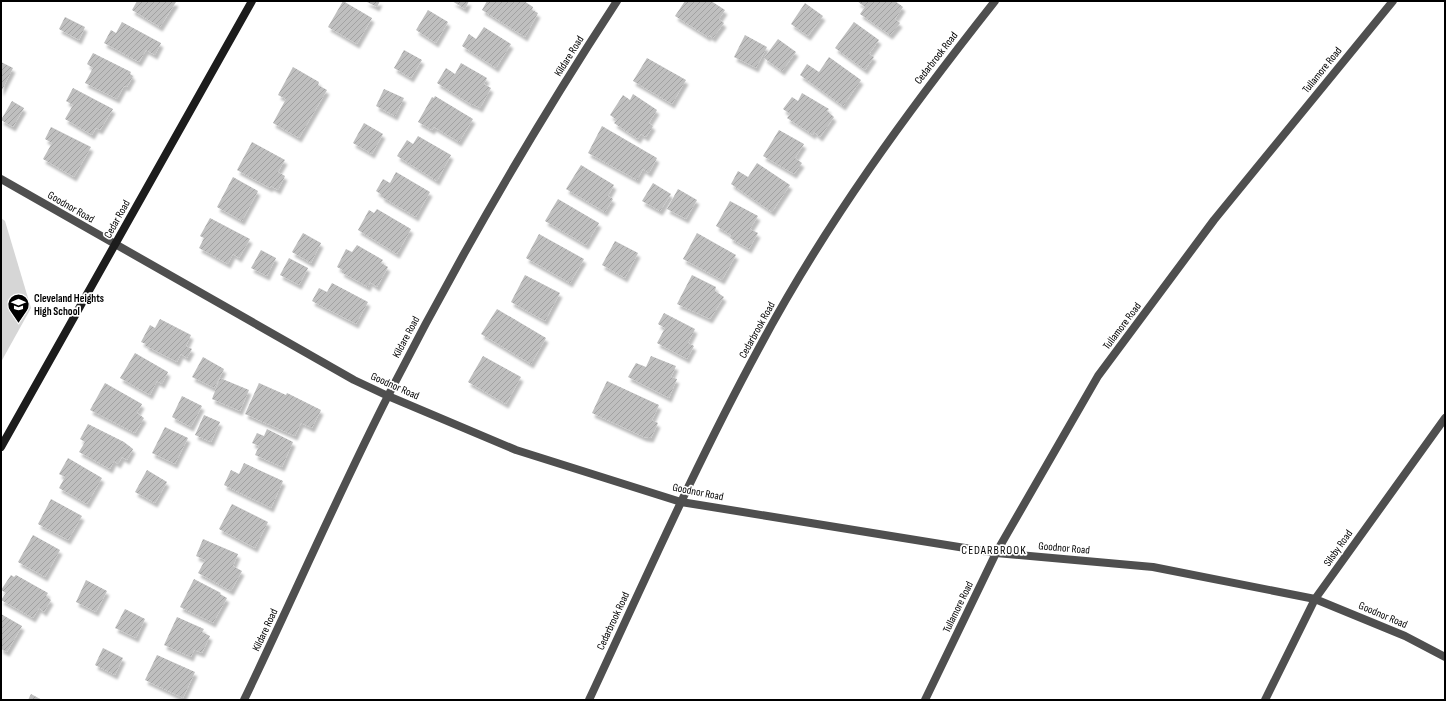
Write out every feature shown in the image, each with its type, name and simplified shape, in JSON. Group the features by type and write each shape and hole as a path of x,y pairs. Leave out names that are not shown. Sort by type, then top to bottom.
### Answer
{"main road":[{"name":"Cedar Road","path":"1,447 252,1"}],"street":[{"name":"Kildare Road","path":"244,700 388,396 439,298 506,178 617,1"},
{"name":"Cedarbrook Road","path":"589,700 681,502 759,347 862,178 927,86 995,1"},
{"name":"Tullamore Road","path":"925,700 996,553 1098,376 1214,220 1393,1"},
{"name":"Goodnor Road","path":"1,179 354,380 388,396 516,450 681,502 996,553 1153,567 1315,599 1405,636 1445,658"},
{"name":"Silsby Road","path":"1265,700 1315,599 1445,418"}],"shaded area":[{"path":"1,218 5,221 31,308 1,362"}],"building":[{"path":"137,1 176,2 160,27 132,10"},
{"path":"343,1 372,18 357,44 328,27"},
{"path":"365,1 380,1 377,7"},
{"path":"452,1 469,1 465,9"},
{"path":"487,1 524,1 533,7 532,10 538,13 525,37 482,10"},
{"path":"685,1 711,1 725,10 719,19 724,23 713,38 709,35 708,37 675,16"},
{"path":"857,1 895,1 903,7 895,19 900,23 890,35 860,14 865,7"},
{"path":"805,3 823,16 808,36 791,24"},
{"path":"428,10 448,22 436,43 416,30"},
{"path":"65,17 85,27 79,40 59,29"},
{"path":"122,22 161,43 155,55 146,50 139,62 104,43 111,30 116,33"},
{"path":"854,22 879,40 869,54 874,57 865,70 835,48"},
{"path":"484,27 511,44 496,68 462,46 469,34 476,39"},
{"path":"745,35 767,47 756,68 734,57"},
{"path":"778,39 796,52 782,71 764,58"},
{"path":"404,50 422,60 411,78 394,68"},
{"path":"93,53 131,72 130,74 133,76 127,87 124,86 117,99 85,83 93,68 87,64"},
{"path":"829,57 861,80 843,106 800,75 807,64 819,72"},
{"path":"647,58 686,80 672,104 633,81"},
{"path":"1,62 13,68 1,92"},
{"path":"461,63 487,78 484,84 491,88 480,108 472,105 437,83 446,68 455,74"},
{"path":"293,67 319,82 318,85 327,90 299,138 273,123 286,99 278,95"},
{"path":"73,88 113,109 100,130 96,128 92,135 65,119 73,105 66,101"},
{"path":"384,89 404,98 395,116 376,106"},
{"path":"802,93 829,109 827,111 834,117 820,137 814,132 813,135 787,118 790,114 783,109 792,97 798,101"},
{"path":"633,94 657,110 649,123 653,126 646,137 641,134 638,139 614,123 617,120 610,115 623,95 630,100"},
{"path":"435,96 473,119 459,142 434,127 432,130 418,122 432,97 434,98"},
{"path":"12,101 24,108 13,127 1,120"},
{"path":"364,123 383,134 372,154 353,143"},
{"path":"602,126 657,158 649,173 643,169 637,180 588,153"},
{"path":"51,127 91,147 74,177 43,159 52,143 45,139"},
{"path":"779,130 804,144 795,158 802,163 794,174 763,156"},
{"path":"418,136 451,155 437,181 397,156 407,140 413,144"},
{"path":"252,142 285,160 278,172 285,176 278,190 271,186 270,188 237,170"},
{"path":"757,163 790,185 772,212 731,184 738,171 748,177"},
{"path":"581,165 614,185 608,196 613,199 605,212 566,189"},
{"path":"396,172 430,192 416,217 382,197 382,195 376,191 383,179 390,183"},
{"path":"233,177 258,191 242,221 217,207"},
{"path":"653,183 671,194 660,211 642,201"},
{"path":"678,189 697,200 686,219 667,209"},
{"path":"558,199 599,223 586,245 545,221"},
{"path":"730,201 758,216 750,229 758,233 749,249 730,238 731,235 716,226"},
{"path":"377,209 411,229 397,254 358,230 369,210 374,213"},
{"path":"210,218 250,239 239,258 233,254 228,264 199,248 204,238 200,236"},
{"path":"303,233 321,243 311,263 292,252"},
{"path":"697,233 736,255 722,280 683,259"},
{"path":"539,234 584,259 570,283 526,258"},
{"path":"615,241 638,253 625,278 602,265"},
{"path":"357,245 383,260 381,263 388,267 377,287 370,282 368,287 341,272 343,270 337,267 346,249 352,252"},
{"path":"261,250 276,258 267,276 251,268"},
{"path":"289,258 308,268 299,285 280,275"},
{"path":"525,275 560,293 545,321 511,302"},
{"path":"692,275 716,287 715,291 724,297 710,319 677,304"},
{"path":"332,283 368,302 356,324 312,301 319,288 327,292"},
{"path":"497,309 546,338 531,364 481,334"},
{"path":"664,313 695,329 688,343 694,346 687,359 657,343 665,328 658,324"},
{"path":"160,319 191,335 186,346 192,349 187,358 181,354 177,362 141,342 150,325 155,328"},
{"path":"135,353 168,372 162,384 157,381 150,395 120,378"},
{"path":"483,356 521,377 506,404 468,382"},
{"path":"651,356 676,366 671,377 677,379 669,398 628,377 636,363 646,367"},
{"path":"203,357 224,369 214,388 192,377"},
{"path":"220,378 249,390 240,411 212,399"},
{"path":"607,381 659,405 652,420 658,423 651,438 644,437 592,413"},
{"path":"105,383 142,404 137,413 144,418 135,433 90,410"},
{"path":"259,383 286,395 287,393 321,410 312,428 301,423 295,436 245,414"},
{"path":"182,396 202,406 191,427 172,417"},
{"path":"204,415 220,422 211,442 195,435"},
{"path":"88,424 124,442 133,449 127,460 122,457 118,464 114,461 110,469 79,452 85,442 80,439"},
{"path":"165,427 188,438 175,464 152,453"},
{"path":"267,429 293,442 282,467 255,455 259,446 252,443 257,433 264,436"},
{"path":"68,458 102,478 87,504 59,488 65,477 59,474"},
{"path":"244,463 283,481 271,508 224,485 231,470 239,474"},
{"path":"147,470 167,482 155,503 135,492"},
{"path":"51,499 82,516 68,540 38,524"},
{"path":"232,504 268,522 255,548 219,529"},
{"path":"33,535 60,550 45,577 18,562"},
{"path":"203,539 238,554 233,566 242,571 231,591 198,573 205,560 196,556"},
{"path":"11,575 14,577 16,575 48,593 46,596 51,600 44,612 39,608 33,618 1,600 6,593 1,590"},
{"path":"194,579 221,593 220,594 227,598 213,623 180,607"},
{"path":"86,580 107,591 96,612 76,602"},
{"path":"125,609 145,619 136,638 115,628"},
{"path":"1,614 22,626 7,652 1,649"},
{"path":"177,617 204,629 202,632 210,636 202,653 194,650 191,657 164,645"},
{"path":"103,648 123,658 115,675 95,665"},
{"path":"157,655 195,672 183,698 145,680"},
{"path":"31,694 42,700 28,700"}],"place":[{"name":"Cleveland Heights High School","path":"19,324"}],"district":[{"name":"CEDARBROOK","path":"994,550"}]}
